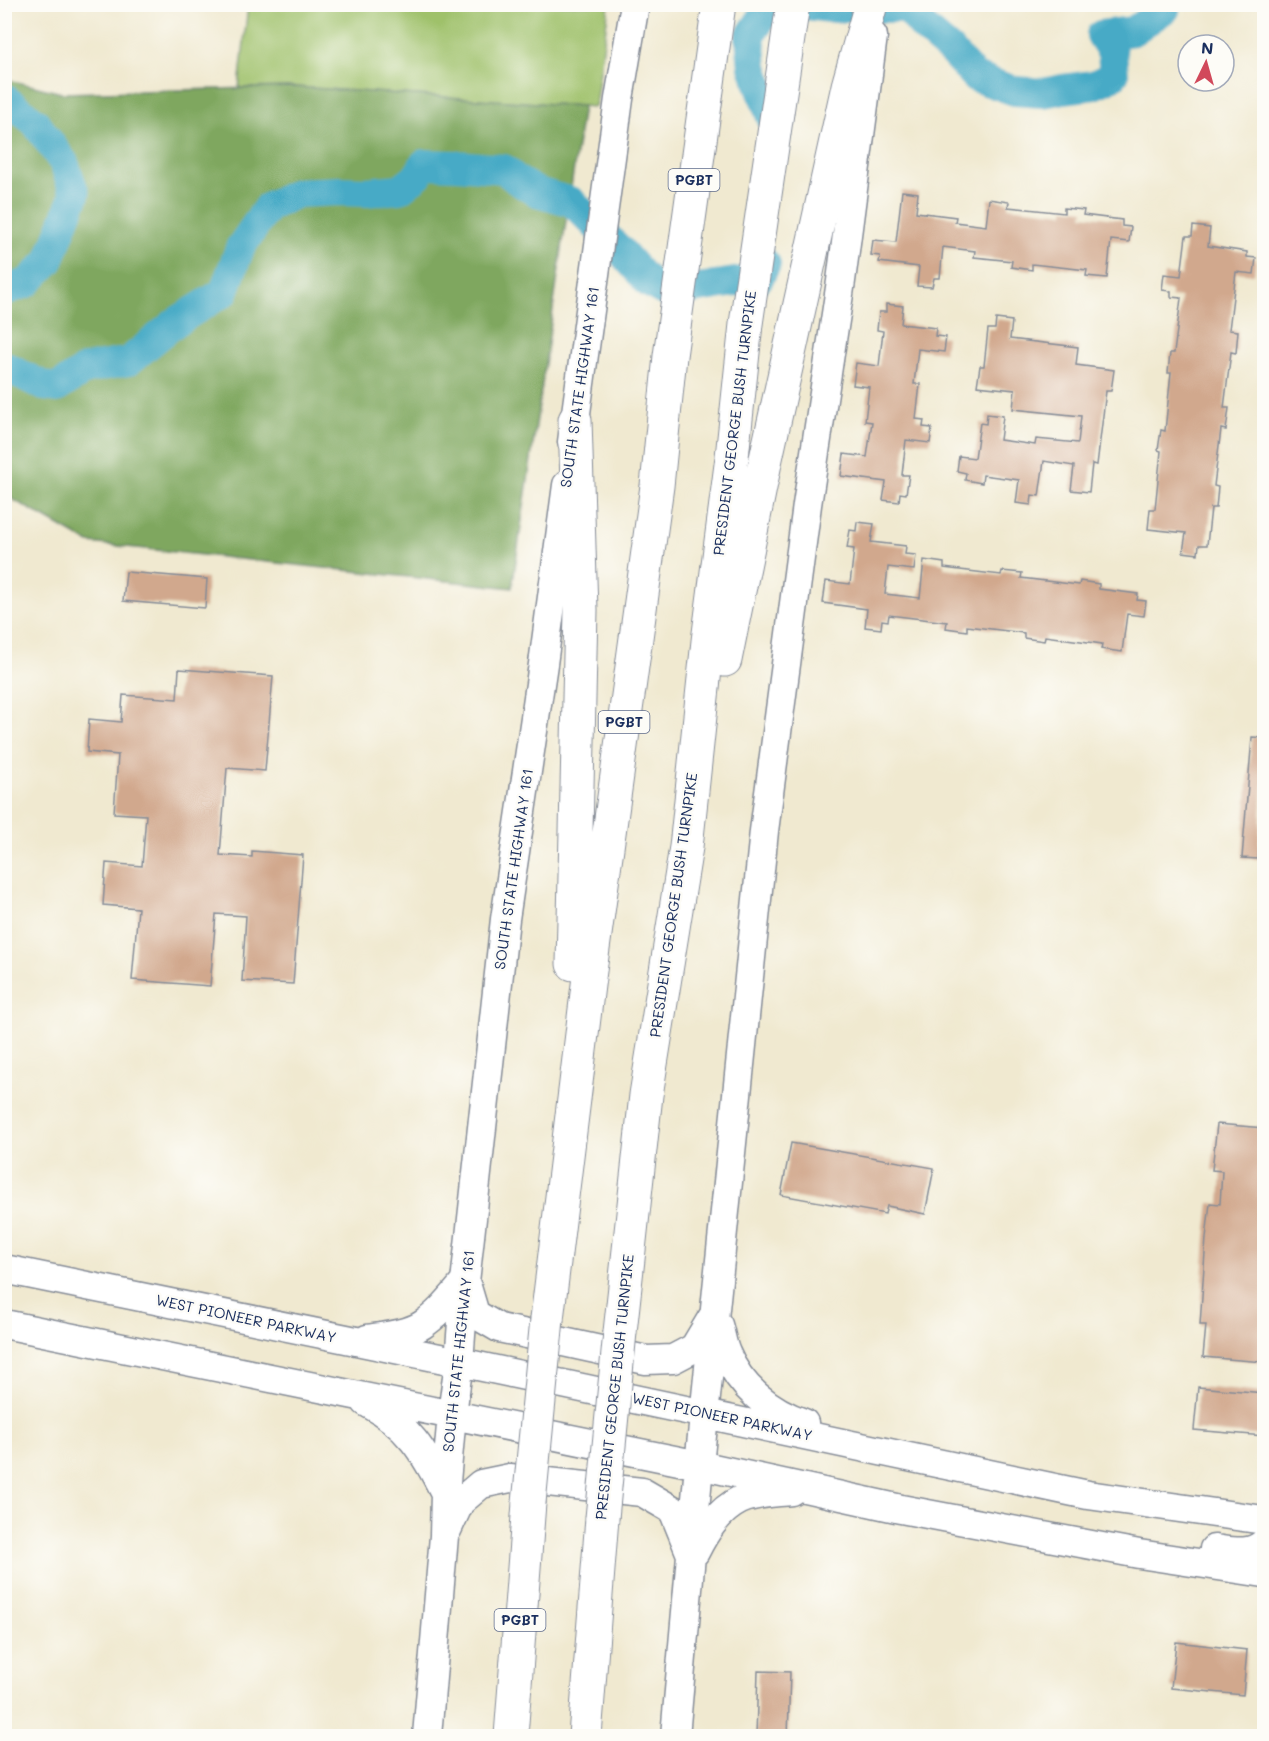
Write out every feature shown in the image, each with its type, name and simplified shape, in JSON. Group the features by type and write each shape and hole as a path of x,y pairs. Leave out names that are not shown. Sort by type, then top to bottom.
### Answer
{"highway":[{"name":"PGBT","path":"511,1737 529,1503 547,1319 575,1089 657,486 670,356 719,4"},
{"name":"PRESIDENT GEORGE BUSH TURNPIKE","path":"585,1737 602,1518 646,1095 686,847 746,324 793,4"},
{"path":"686,847 765,463 848,86 871,4"},
{"path":"575,420 581,610 573,958 575,1089"}],"main road":[{"name":"SOUTH STATE HIGHWAY 161","path":"427,1737 452,1414 505,919 543,664 619,99 635,4"},
{"path":"675,1737 699,1465 764,831 807,505 841,281 878,4"},
{"name":"WEST PIONEER PARKWAY","path":"4,1269 459,1362 1088,1495 1264,1520"},
{"path":"465,1282 475,1314 499,1328 646,1360 673,1359 694,1348 715,1312"},
{"path":"354,1341 398,1334 420,1326 437,1313 465,1282"},
{"path":"715,1312 725,1352 738,1376 754,1394 787,1417 851,1444"},
{"path":"4,1324 452,1414 901,1509 1098,1546 1264,1573"},
{"path":"351,1395 378,1408 415,1440 445,1493"},
{"path":"444,1536 460,1502 481,1484 510,1478 642,1492 673,1510 692,1557"},
{"path":"692,1557 707,1529 740,1500 760,1494 809,1489"},
{"path":"1098,1546 1158,1544 1247,1552 1256,1550 1264,1543"}],"green space":[{"path":"248,5 609,5 595,107 295,87 239,88"},
{"path":"5,79 62,93 295,87 583,106 512,588 89,543 5,495"}],"building":[{"path":"902,191 918,193 916,212 956,217 955,222 986,226 989,199 1009,202 1008,207 1064,213 1064,208 1084,210 1083,215 1122,220 1122,226 1131,227 1129,242 1111,240 1107,278 1086,276 1087,270 1032,264 1032,270 1011,267 1012,261 974,257 975,251 943,247 940,278 934,278 932,287 917,286 919,267 879,262 880,256 871,255 873,240 896,242"},
{"path":"1193,226 1210,228 1208,246 1247,252 1247,257 1256,258 1254,274 1236,272 1229,330 1238,331 1236,353 1231,352 1224,408 1229,408 1226,430 1221,429 1214,486 1218,487 1216,508 1211,508 1207,545 1199,545 1198,554 1183,552 1186,533 1148,529 1150,509 1155,509 1161,451 1158,450 1161,430 1165,431 1171,373 1168,373 1170,353 1174,353 1181,298 1171,297 1171,291 1162,290 1164,274 1181,276 1186,236 1192,236"},
{"path":"886,304 903,306 901,324 936,328 935,336 946,337 944,352 918,349 914,384 920,384 916,419 924,420 923,427 932,428 930,443 906,440 902,475 909,475 906,494 900,493 899,502 883,500 886,482 841,476 844,454 867,457 872,422 865,421 869,387 853,385 856,363 879,366 883,331 877,330 879,312 886,312"},
{"path":"996,319 1012,321 1010,339 1078,347 1076,365 1114,370 1111,391 1106,391 1097,465 1092,464 1089,492 1071,490 1074,466 1044,461 1039,496 1032,495 1031,505 1016,503 1019,480 983,475 982,483 965,480 966,473 957,471 959,456 975,458 980,423 986,424 987,414 1003,416 1000,440 1035,445 1036,439 1078,443 1081,416 1013,409 1015,390 977,386 980,366 984,366 988,329 995,329"},
{"path":"857,522 874,524 871,542 906,546 905,554 916,555 914,570 888,567 885,594 920,598 924,560 944,563 944,568 1001,575 1002,571 1022,573 1021,578 1079,585 1080,581 1099,584 1099,589 1138,594 1137,600 1146,601 1144,616 1127,614 1122,652 1101,649 1102,644 1045,636 1044,641 1024,638 1024,633 967,626 967,631 946,628 947,622 889,615 888,621 882,620 881,629 865,627 867,609 823,603 826,581 850,584 854,549 847,548 850,530 856,531"},
{"path":"126,572 207,579 205,608 123,601"},
{"path":"179,669 273,676 265,771 227,768 220,855 252,857 252,851 303,855 293,984 242,981 246,916 216,914 210,986 132,980 138,908 103,905 106,863 142,866 146,815 114,813 118,755 87,752 89,719 121,722 123,695 177,699"},
{"path":"1252,737 1264,738 1258,859 1242,858"},
{"path":"1217,1124 1264,1128 1264,1362 1203,1357 1206,1325 1200,1325 1206,1238 1210,1203 1220,1204 1222,1171 1212,1170"},
{"path":"791,1143 934,1168 925,1214 887,1206 885,1214 781,1195"},
{"path":"1198,1387 1264,1393 1264,1436 1194,1430"},
{"path":"1176,1642 1247,1650 1243,1695 1171,1688"},
{"path":"758,1671 790,1672 788,1737 756,1737"}],"waterway":[{"path":"776,131 753,67 750,36 764,15 806,5 830,8 907,8 924,28 952,52 975,77 1015,91 1043,93 1094,85 1114,75 1112,52 1101,35 1133,31 1165,9 1164,4"},
{"path":"4,98 35,122 64,163 75,194 49,261 27,283 4,291"},
{"path":"4,366 44,386 57,388 86,369 129,361 176,322 224,292 240,248 268,207 297,193 400,189 418,175 424,164 504,169 518,181 537,192 572,202 649,283 673,296 687,290 759,278 765,263"}]}
